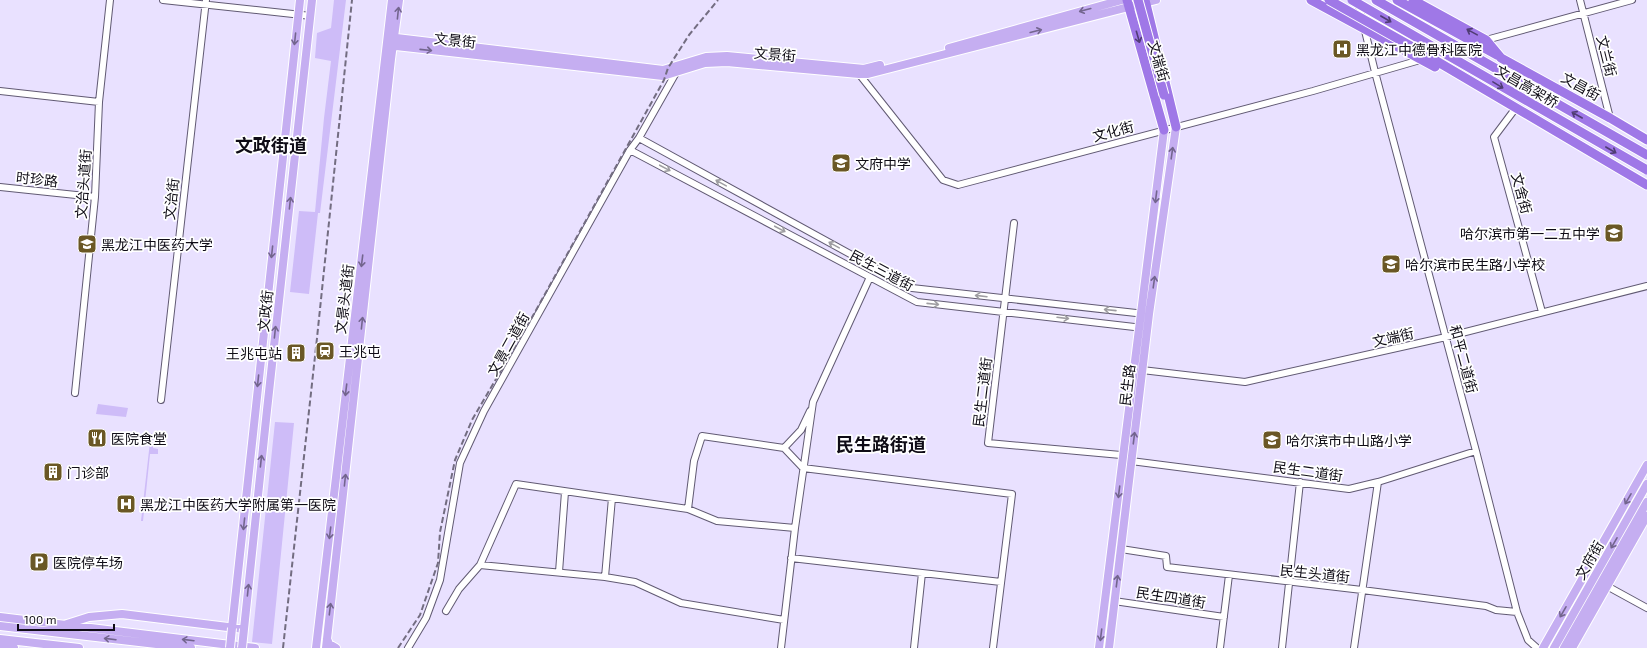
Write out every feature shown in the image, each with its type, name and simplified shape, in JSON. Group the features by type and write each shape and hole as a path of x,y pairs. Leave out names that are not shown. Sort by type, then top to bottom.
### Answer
{"highway":[{"path":"1311,0 1420,60 1481,89"},
{"path":"1329,0 1416,49 1481,89 1647,185"},
{"name":"文昌高架桥","path":"1352,0 1647,170"},
{"name":"文昌高架桥","path":"1376,0 1647,155"},
{"name":"文昌街","path":"1397,0 1467,40 1645,136"},
{"name":"文昌街","path":"1413,0 1486,40 1501,58"},
{"path":"1143,1 1164,95 1167,114 1164,130"},
{"name":"文瑞街","path":"1143,1 1176,127"},
{"name":"文瑞街","path":"1128,4 1164,130"}],"main road":[{"name":"文政街","path":"230,648 300,0"},
{"name":"文政街","path":"242,648 312,0"},
{"name":"文景头道街","path":"326,644 391,42 392,0"},
{"name":"文景头道街","path":"316,648 391,42 400,0"},
{"name":"文景街","path":"391,42 663,70 706,57 727,56 864,69 934,52 1122,0"},
{"name":"文景街","path":"391,42 663,76 705,63 727,62 868,74 1128,4 1156,0"},
{"name":"民生路","path":"1145,314 1176,127"},
{"name":"民生路","path":"1099,648 1142,370 1145,314 1164,130"},
{"name":"民生路","path":"1109,648 1144,328"},
{"path":"1543,648 1647,465"},
{"name":"文府街","path":"1554,648 1647,484"},
{"name":"文府街","path":"1572,648 1647,502"},
{"name":"文府街","path":"1564,648 1647,516"},
{"path":"45,631 89,617 122,614 244,629"},
{"path":"0,617 255,648"},
{"path":"63,625 84,636"},
{"path":"0,626 191,648"},
{"path":"0,639 79,648"},
{"path":"326,644 336,648"},
{"path":"0,646 14,648"}],"street":[{"name":"文治头道街","path":"75,393 95,197 100,102 110,0"},
{"path":"163,0 205,2 311,16"},
{"name":"和平二道街","path":"1357,0 1517,612 1528,640 1537,648"},
{"name":"文兰街","path":"1580,0 1610,118"},
{"path":"1486,40 1632,0"},
{"name":"文治街","path":"161,400 205,2"},
{"name":"文化街","path":"859,74 943,180 958,185 1313,91 1420,60"},
{"name":"文景二道街","path":"408,648 426,618 440,580 460,462 484,411 630,150 639,138 677,71"},
{"path":"0,91 100,102"},
{"name":"文舍街","path":"1516,109 1494,138 1542,312"},
{"name":"民生三道街","path":"639,138 912,288 1145,314"},
{"name":"民生三道街","path":"630,150 917,302 1144,328"},
{"name":"时珍路","path":"0,187 95,197"},
{"name":"民生二道街","path":"1014,223 988,443 1129,458 1349,489 1378,482 1476,451"},
{"path":"784,448 801,430 870,277"},
{"name":"文端街","path":"1142,370 1245,382 1446,337 1647,286"},
{"path":"781,648 791,558 813,402"},
{"path":"688,509 694,461 702,436 784,448 803,468 1012,494 993,648"},
{"path":"1282,648 1300,482"},
{"path":"1354,648 1378,482"},
{"path":"446,612 459,589 480,565 516,484 688,509 717,521 795,528"},
{"path":"560,572 565,492"},
{"path":"605,577 612,498"},
{"name":"民生头道街","path":"1121,549 1166,556 1167,567 1362,590 1486,606 1496,610 1517,612"},
{"path":"791,558 1001,582"},
{"path":"480,565 560,572 635,582 680,603 784,620"},
{"path":"914,648 922,573"},
{"path":"1220,648 1229,575"},
{"path":"1604,584 1647,608"},
{"name":"民生四道街","path":"1114,601 1224,618"}],"shaded area":[{"path":"334,0 346,0 309,294 290,292 299,211 315,212 331,61 315,58 317,33 331,28"},
{"path":"98,404 128,408 126,417 96,414"},
{"path":"275,422 294,423 272,644 252,642"},
{"path":"151,433 154,434 153,448 158,449 158,454 150,454 143,521 141,521"}],"railway":[{"path":"283,648 352,0"},
{"path":"398,648 420,615 438,563 440,532 455,460 472,420 530,321 664,80 668,68 689,35 718,0"}],"place":[{"name":"黑龙江中德骨科医院","path":"1342,49"},
{"name":"文府中学","path":"841,163"},
{"name":"哈尔滨市第一二五中学","path":"1614,233"},
{"name":"黑龙江中医药大学","path":"87,244"},
{"name":"哈尔滨市民生路小学校","path":"1391,264"},
{"name":"王兆屯","path":"325,351"},
{"name":"王兆屯站","path":"296,353"},
{"name":"医院食堂","path":"97,438"},
{"name":"哈尔滨市中山路小学","path":"1272,440"},
{"name":"门诊部","path":"53,472"},
{"name":"黑龙江中医药大学附属第一医院","path":"126,504"},
{"name":"医院停车场","path":"39,562"}],"district":[{"name":"文政街道","path":"271,145"},
{"name":"民生路街道","path":"881,444"}]}
